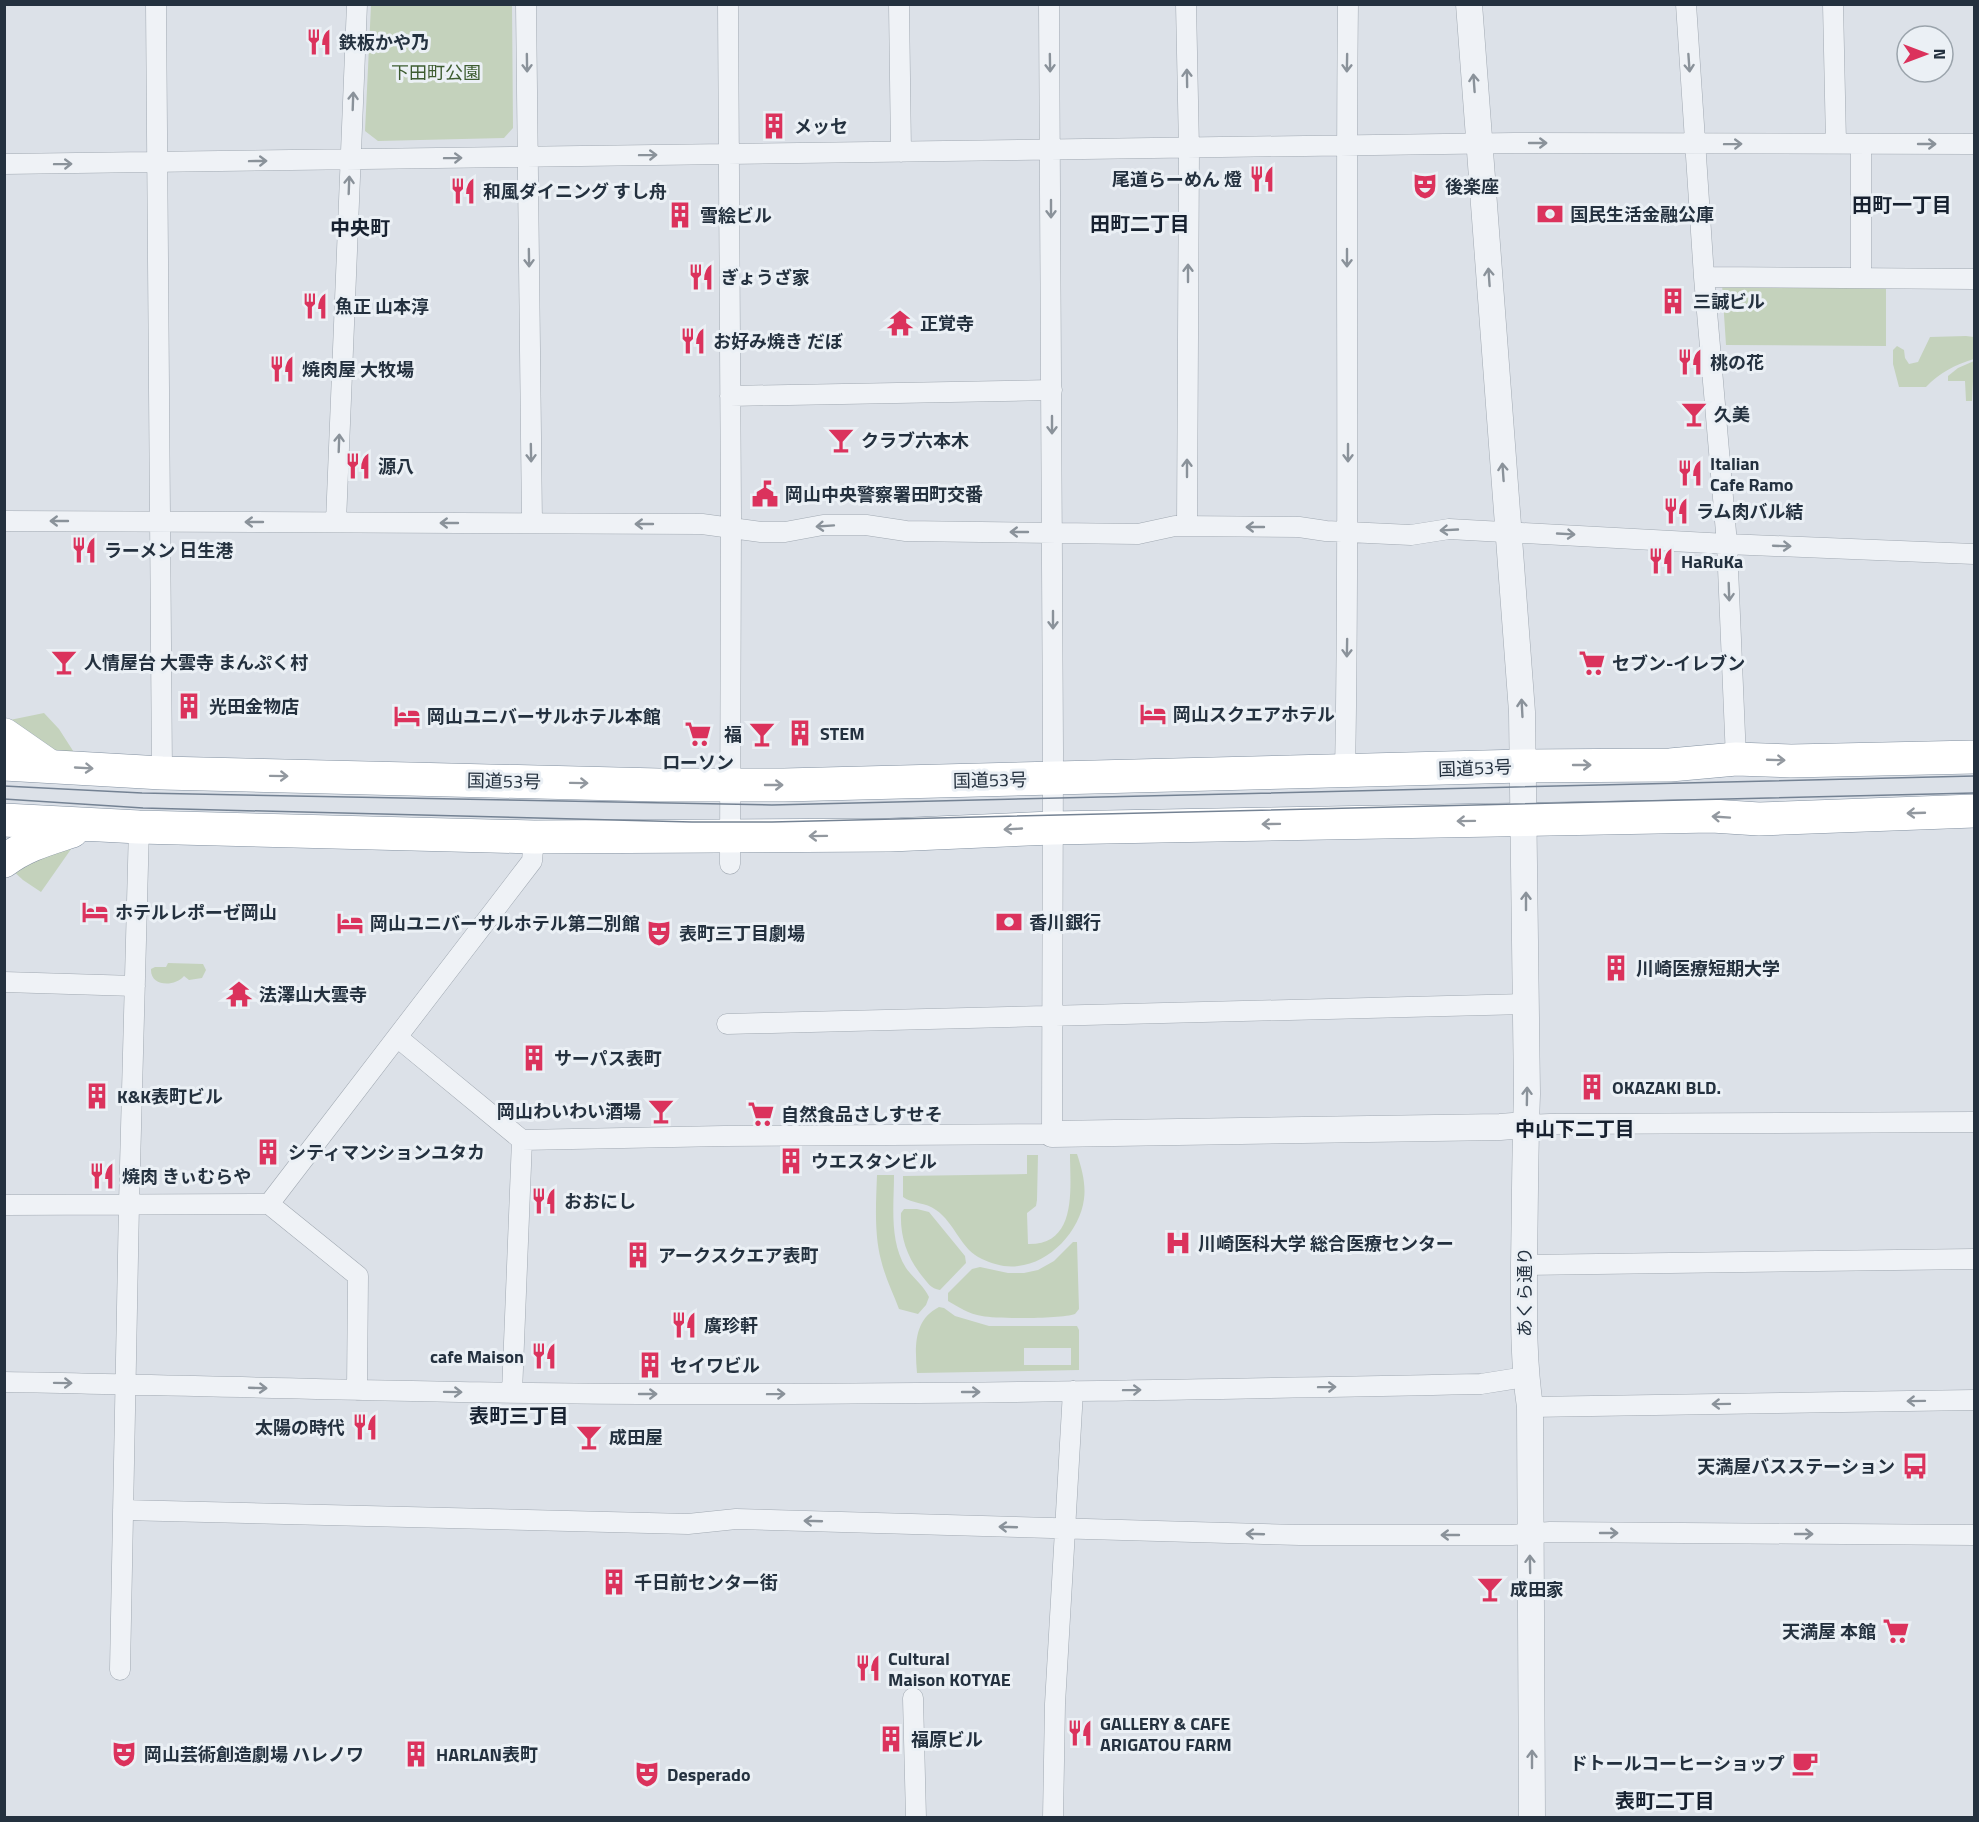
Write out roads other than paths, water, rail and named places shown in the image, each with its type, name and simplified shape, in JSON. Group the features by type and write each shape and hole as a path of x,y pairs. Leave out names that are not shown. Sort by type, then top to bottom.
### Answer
{"highway":[{"name":"国道53号","path":"4,764 162,773 659,785 1053,779 1523,766 1670,765 1736,759 1791,761 1974,757"},
{"path":"4,820 91,826 534,837 730,850 890,835 1052,828 1712,816 1759,819 1974,811"},
{"path":"4,861 18,851 38,842 91,826"}],"main road":[{"path":"4,734 50,766"}],"street":[{"path":"156,4 162,773"},
{"path":"336,522 357,4"},
{"path":"526,4 532,523"},
{"path":"728,4 730,850"},
{"path":"899,4 901,152"},
{"path":"1049,4 1052,390 1052,1134"},
{"path":"1186,4 1189,149 1187,526"},
{"path":"1345,772 1348,533 1346,146 1348,4"},
{"name":"あくら通り","path":"1469,4 1522,712 1526,1004 1524,1265 1526,1377 1530,1407 1532,1818"},
{"path":"1686,4 1704,277 1727,544 1736,759"},
{"path":"1833,4 1836,143"},
{"path":"4,164 1479,144 1974,144"},
{"path":"1862,144 1862,277"},
{"path":"1704,277 1974,279"},
{"path":"730,396 1052,390"},
{"path":"4,521 702,524 761,532 785,532 823,525 866,525 906,531 1138,534 1175,526 1299,527 1348,533 1411,535 1449,529 1974,554"},
{"path":"120,1670 139,827"},
{"path":"269,1204 532,861 534,837"},
{"path":"4,982 135,986"},
{"path":"727,1024 1526,1004"},
{"path":"397,1037 522,1140 1052,1134 1550,1124 1974,1122"},
{"path":"4,1382 512,1393 717,1394 1480,1384 1526,1377 1514,1353 1513,1146 1507,1135 1485,1127"},
{"path":"512,1393 522,1140"},
{"path":"4,1204 269,1204 358,1276 357,1390"},
{"path":"1524,1265 1974,1259"},
{"path":"1053,1818 1055,1704 1073,1391"},
{"path":"1530,1407 1974,1400"},
{"path":"123,1510 688,1524 736,1519 1300,1535 1529,1533 1974,1535"},
{"path":"913,1698 916,1818"}],"tram line":[{"path":"4,786 142,793 772,805 1974,776"},
{"path":"4,799 143,808 772,822 1974,793"}],"place":[{"name":"鉄板かや乃","path":"319,42"},
{"name":"メッセ","path":"774,126"},
{"name":"尾道らーめん 燈","path":"1262,179"},
{"name":"後楽座","path":"1425,186"},
{"name":"和風ダイニング すし舟","path":"463,191"},
{"name":"国民生活金融公庫","path":"1550,214"},
{"name":"雪絵ビル","path":"680,215"},
{"name":"ぎょうざ家","path":"701,277"},
{"name":"三誠ビル","path":"1673,301"},
{"name":"魚正 山本淳","path":"315,306"},
{"name":"正覚寺","path":"900,323"},
{"name":"お好み焼き だぼ","path":"693,341"},
{"name":"桃の花","path":"1690,362"},
{"name":"焼肉屋 大牧場","path":"282,369"},
{"name":"久美","path":"1694,414"},
{"name":"クラブ六本木","path":"841,440"},
{"name":"源八","path":"358,466"},
{"name":"Italian Cafe Ramo","path":"1690,473"},
{"name":"岡山中央警察署田町交番","path":"765,494"},
{"name":"ラム肉バル結","path":"1676,511"},
{"name":"ラーメン 日生港","path":"84,550"},
{"name":"HaRuKa","path":"1661,561"},
{"name":"人情屋台 大雲寺 まんぷく村","path":"64,662"},
{"name":"セブン-イレブン","path":"1592,663"},
{"name":"光田金物店","path":"189,706"},
{"name":"岡山スクエアホテル","path":"1153,714"},
{"name":"岡山ユニバーサルホテル本館","path":"407,716"},
{"name":"STEM","path":"800,733"},
{"name":"ローソン","path":"698,734"},
{"name":"福","path":"762,734"},
{"name":"ホテルレポーゼ岡山","path":"95,912"},
{"name":"香川銀行","path":"1009,922"},
{"name":"岡山ユニバーサルホテル第二別館","path":"350,923"},
{"name":"表町三丁目劇場","path":"659,933"},
{"name":"川崎医療短期大学","path":"1616,968"},
{"name":"法澤山大雲寺","path":"239,994"},
{"name":"サーパス表町","path":"534,1058"},
{"name":"OKAZAKI BLD.","path":"1592,1087"},
{"name":"K&K表町ビル","path":"97,1096"},
{"name":"岡山わいわい酒場","path":"661,1111"},
{"name":"自然食品さしすせそ","path":"761,1114"},
{"name":"シティマンションユタカ","path":"268,1152"},
{"name":"ウエスタンビル","path":"791,1161"},
{"name":"焼肉 きぃむらや","path":"102,1176"},
{"name":"おおにし","path":"544,1201"},
{"name":"川崎医科大学 総合医療センター","path":"1178,1243"},
{"name":"アークスクエア表町","path":"638,1255"},
{"name":"廣珍軒","path":"684,1325"},
{"name":"cafe Maison","path":"544,1356"},
{"name":"セイワビル","path":"650,1365"},
{"name":"太陽の時代","path":"365,1427"},
{"name":"成田屋","path":"589,1437"},
{"name":"天満屋バスステーション","path":"1915,1466"},
{"name":"千日前センター街","path":"614,1582"},
{"name":"成田家","path":"1490,1589"},
{"name":"天満屋 本館","path":"1896,1631"},
{"name":"Cultural Maison KOTYAE","path":"868,1668"},
{"name":"GALLERY & CAFE ARIGATOU FARM","path":"1080,1733"},
{"name":"福原ビル","path":"891,1739"},
{"name":"岡山芸術創造劇場 ハレノワ","path":"124,1754"},
{"name":"HARLAN表町","path":"416,1754"},
{"name":"ドトールコーヒーショップ","path":"1805,1763"},
{"name":"Desperado","path":"647,1774"}],"district":[{"name":"田町一丁目","path":"1902,204"},
{"name":"田町二丁目","path":"1140,223"},
{"name":"中央町","path":"360,227"},
{"name":"中山下二丁目","path":"1575,1128"},
{"name":"表町三丁目","path":"519,1415"},
{"name":"表町二丁目","path":"1665,1800"}],"park label":[{"name":"下田町公園","path":"436,72"}]}
